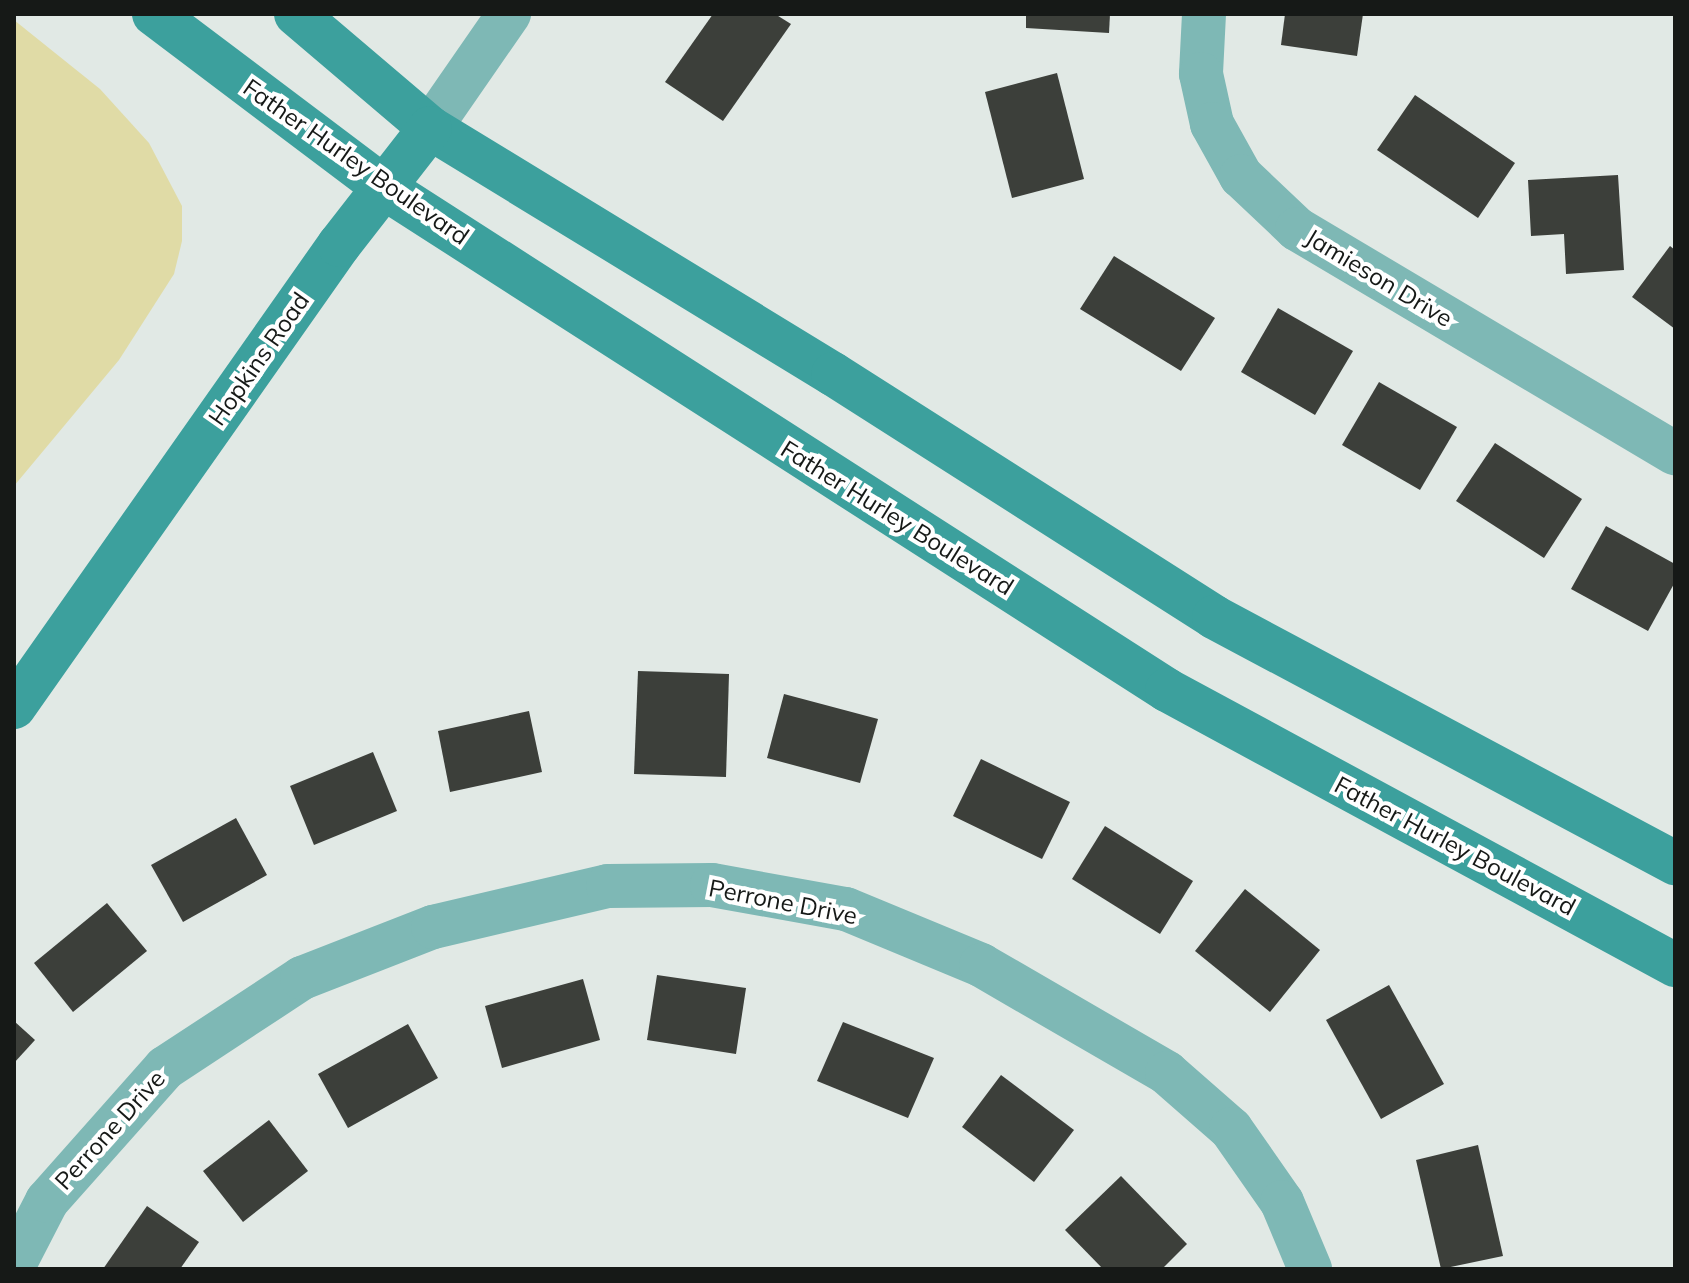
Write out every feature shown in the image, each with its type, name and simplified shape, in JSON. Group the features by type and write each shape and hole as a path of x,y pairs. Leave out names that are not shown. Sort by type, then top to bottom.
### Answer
{"main road":[{"name":"Father Hurley Boulevard","path":"154,14 386,189 1167,690 1675,965"},
{"path":"296,14 430,128 833,374 1214,617 1675,863"},
{"name":"Hopkins Road","path":"14,707 339,245 386,189 430,128"}],"street":[{"name":"Hopkins Road","path":"430,128 509,14"},
{"name":"Jamieson Drive","path":"1204,14 1201,74 1212,124 1241,176 1297,229 1675,453"},
{"name":"Perrone Drive","path":"14,1265 47,1201 165,1068 302,978 433,927 608,886 712,885 846,909 954,954 1167,1073 1231,1129 1282,1202 1310,1269"}],"shaded area":[{"path":"14,20 100,89 149,143 182,206 182,241 174,274 119,360 14,486"}],"building":[{"path":"713,14 775,14 791,24 723,121 665,82"},
{"path":"1026,14 1110,14 1109,33 1026,28"},
{"path":"1285,14 1363,14 1357,56 1281,45"},
{"path":"1057,73 1084,179 1012,198 985,92"},
{"path":"1415,95 1515,163 1478,218 1377,150"},
{"path":"1618,175 1624,270 1566,274 1564,234 1531,236 1528,180"},
{"path":"1670,246 1675,250 1675,329 1632,297"},
{"path":"1114,256 1215,318 1181,371 1080,309"},
{"path":"1278,308 1353,351 1315,415 1241,372"},
{"path":"1379,382 1457,427 1420,490 1342,445"},
{"path":"1495,443 1582,499 1544,558 1456,501"},
{"path":"1606,526 1675,564 1675,582 1648,631 1571,589"},
{"path":"638,671 729,674 726,777 634,774"},
{"path":"784,694 878,719 860,783 767,758"},
{"path":"529,711 542,772 450,792 438,731"},
{"path":"373,752 397,811 314,845 290,786"},
{"path":"981,759 1070,802 1042,859 953,816"},
{"path":"236,818 267,875 183,922 151,865"},
{"path":"1105,826 1193,881 1160,934 1072,879"},
{"path":"1245,889 1320,950 1270,1012 1195,951"},
{"path":"107,903 147,951 73,1012 34,963"},
{"path":"657,975 746,988 736,1054 647,1040"},
{"path":"583,979 600,1040 502,1068 485,1006"},
{"path":"1389,985 1444,1084 1381,1119 1326,1020"},
{"path":"14,1021 35,1040 14,1063"},
{"path":"843,1022 934,1058 908,1118 817,1081"},
{"path":"408,1024 438,1078 348,1128 318,1074"},
{"path":"1001,1075 1074,1130 1034,1182 962,1127"},
{"path":"269,1120 308,1171 243,1222 203,1171"},
{"path":"1478,1145 1503,1256 1441,1269 1416,1160"},
{"path":"1121,1176 1187,1244 1162,1269 1103,1269 1065,1230"},
{"path":"147,1206 199,1242 180,1269 103,1269"}]}
